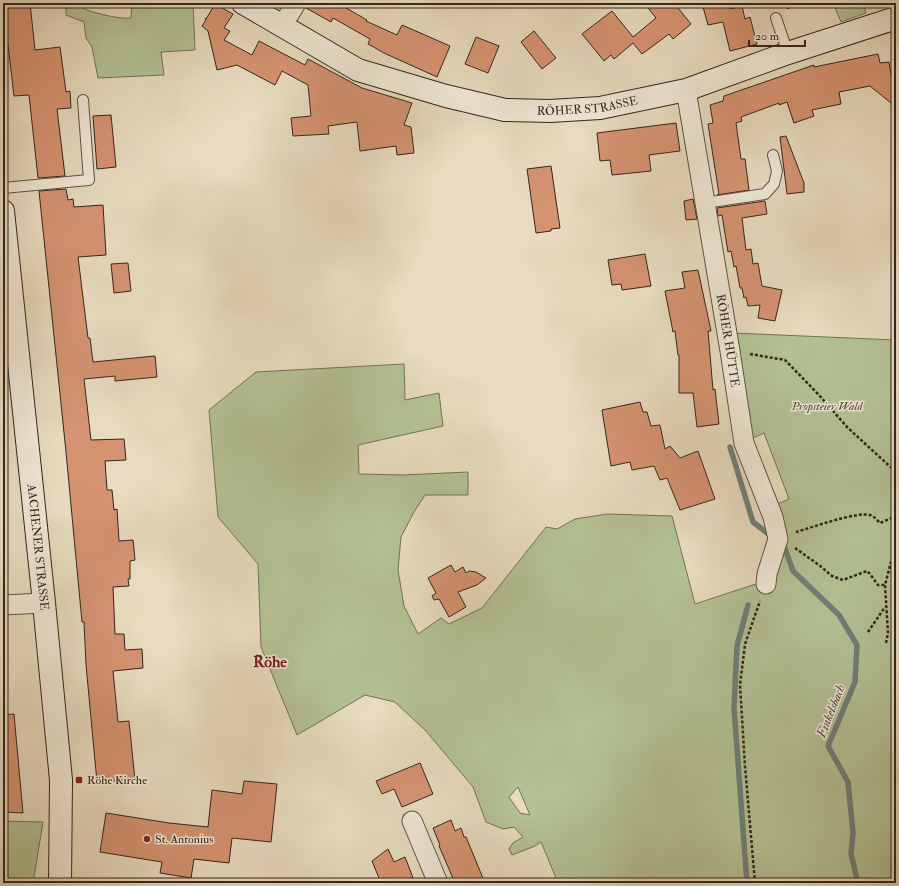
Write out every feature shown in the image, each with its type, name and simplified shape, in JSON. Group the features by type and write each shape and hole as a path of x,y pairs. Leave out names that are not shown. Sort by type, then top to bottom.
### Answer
{"main road":[{"name":"RÖHER STRASSE","path":"243,3 358,70 446,96 506,110 550,111 600,108 686,90 788,53 896,18"},
{"name":"AACHENER STRASSE","path":"3,211 61,780 60,883"}],"street":[{"path":"282,26 296,3"},
{"name":"RÖHER HÜTTE","path":"686,90 744,443 773,518 782,537"},
{"path":"766,584 767,574 782,537"},
{"path":"3,605 44,603"},
{"path":"412,821 438,883"}],"lane":[{"path":"776,18 788,53"},
{"path":"3,188 89,180 83,100"},
{"path":"705,203 765,194 774,184 777,171 773,155"}],"path":[{"path":"788,3 788,10"},
{"path":"730,351 785,360 848,428 896,472"},
{"path":"782,537 833,521 863,514 871,515 880,523 896,516"},
{"path":"782,537 832,576 843,580 867,571 878,585 885,585"},
{"path":"886,643 888,633 885,585 896,543"},
{"path":"755,883 740,684 745,644 766,584"},
{"path":"868,632 886,606"}],"green space":[{"path":"66,3 75,4 103,15 131,18 132,3 193,3 195,50 161,52 164,75 98,78 92,47 86,38 84,22 66,15"},
{"path":"833,3 863,3 866,13 841,22"},
{"name":"Propsteier Wald","path":"733,333 896,340 896,883 558,883 541,842 512,855 509,849 513,843 523,837 514,827 503,829 486,822 473,787 426,731 395,702 365,695 297,735 261,647 258,564 218,517 209,410 256,372 404,364 405,400 439,393 443,426 358,445 359,474 403,475 468,472 468,495 425,495 401,537 398,570 404,606 418,634 441,618 449,624 482,608 546,527 557,529 575,519 607,514 672,516 695,604 774,578 777,504 789,499 764,433 751,439","holes":["518,787 530,815 520,813 509,797"]},
{"path":"3,821 43,822 33,883 3,883"}],"building":[{"path":"3,3 30,3 35,50 60,47 66,92 70,91 71,108 57,109 65,176 38,178 29,95 14,96"},
{"path":"307,3 342,3 341,5 367,20 366,21 397,35 402,25 450,46 437,77 384,53 368,44 370,39 333,18 331,22 306,8"},
{"path":"644,3 674,3 691,24 673,39 669,34 642,54 633,43 614,59 611,55 604,61 582,34 612,11 633,37 656,18"},
{"path":"702,3 728,3 730,9 742,6 745,19 750,17 757,44 730,51 723,22 708,25"},
{"path":"215,4 233,14 224,28 230,31 224,40 252,55 259,41 305,65 308,59 362,88 412,103 404,125 411,127 414,153 397,155 396,146 360,151 357,122 328,126 329,134 293,136 291,118 311,116 308,85 282,71 275,85 237,65 217,70 208,31 202,26 206,20 205,18 206,19"},
{"path":"534,31 556,58 542,69 521,42"},
{"path":"476,37 499,46 488,73 465,64"},
{"path":"878,54 880,63 889,62 896,107 870,86 839,92 841,104 812,110 814,116 794,123 787,102 779,105 779,103 741,117 742,121 736,123 741,159 745,159 749,190 717,195 719,194 708,124 713,123 710,105 723,101 724,96 814,65 814,67"},
{"path":"111,115 116,167 97,169 93,116"},
{"path":"676,123 680,151 649,155 651,171 612,175 610,160 600,161 597,133"},
{"path":"786,136 804,183 804,192 787,194 780,137"},
{"path":"551,166 560,228 536,233 527,169"},
{"path":"66,189 68,200 73,199 74,207 103,205 106,255 78,257 88,338 90,338 93,362 155,356 157,377 115,381 115,376 84,379 91,440 124,439 126,460 105,461 107,490 112,490 114,510 117,509 119,541 133,540 134,549 135,560 130,561 130,579 128,579 129,586 113,587 115,634 124,634 125,650 142,649 143,668 113,671 118,722 129,721 135,780 97,782 86,665 84,622 82,622 39,191"},
{"path":"693,199 697,219 686,220 684,201"},
{"path":"765,201 767,214 742,218 746,250 751,249 753,264 758,263 762,286 782,290 775,321 758,318 760,305 748,306 746,297 744,298 742,288 740,288 736,266 734,267 731,251 728,252 722,215 718,216 717,208"},
{"path":"645,254 651,286 622,290 621,284 612,285 608,260"},
{"path":"128,263 131,291 114,293 111,264"},
{"path":"698,270 711,331 708,331 713,390 715,389 719,424 697,427 693,393 679,393 679,355 675,331 673,332 665,291 685,288 682,272"},
{"path":"640,402 643,412 647,412 651,426 660,425 665,449 670,446 680,458 698,451 715,499 680,510 667,478 660,480 654,466 632,470 630,462 611,466 602,410"},
{"path":"451,565 455,572 463,567 466,573 469,571 476,572 486,578 477,585 458,592 466,607 449,617 439,599 434,600 432,596 436,593 428,578"},
{"path":"14,714 23,813 3,812 3,715"},
{"path":"420,763 433,794 402,807 394,789 382,794 376,781"},
{"path":"244,781 277,784 271,842 232,838 229,863 194,859 191,878 160,873 162,862 100,852 106,813 169,823 208,827 212,790 242,794"},
{"path":"451,820 455,831 461,828 464,837 466,837 485,883 455,883 433,828"},
{"path":"388,849 394,862 405,857 415,883 381,883 372,861"}],"waterway":[{"path":"730,447 753,522 771,536 771,538"},
{"name":"Finkelsbach","path":"783,543 793,571 839,615 857,645 855,682 828,746 848,782 853,833 851,854 858,883"},
{"path":"747,883 734,708 737,646 748,605"}],"place":[{"name":"Röhe Kirche","path":"79,780"},
{"name":"St. Antonius","path":"147,839"}],"district":[{"name":"Röhe","path":"270,662"}]}
